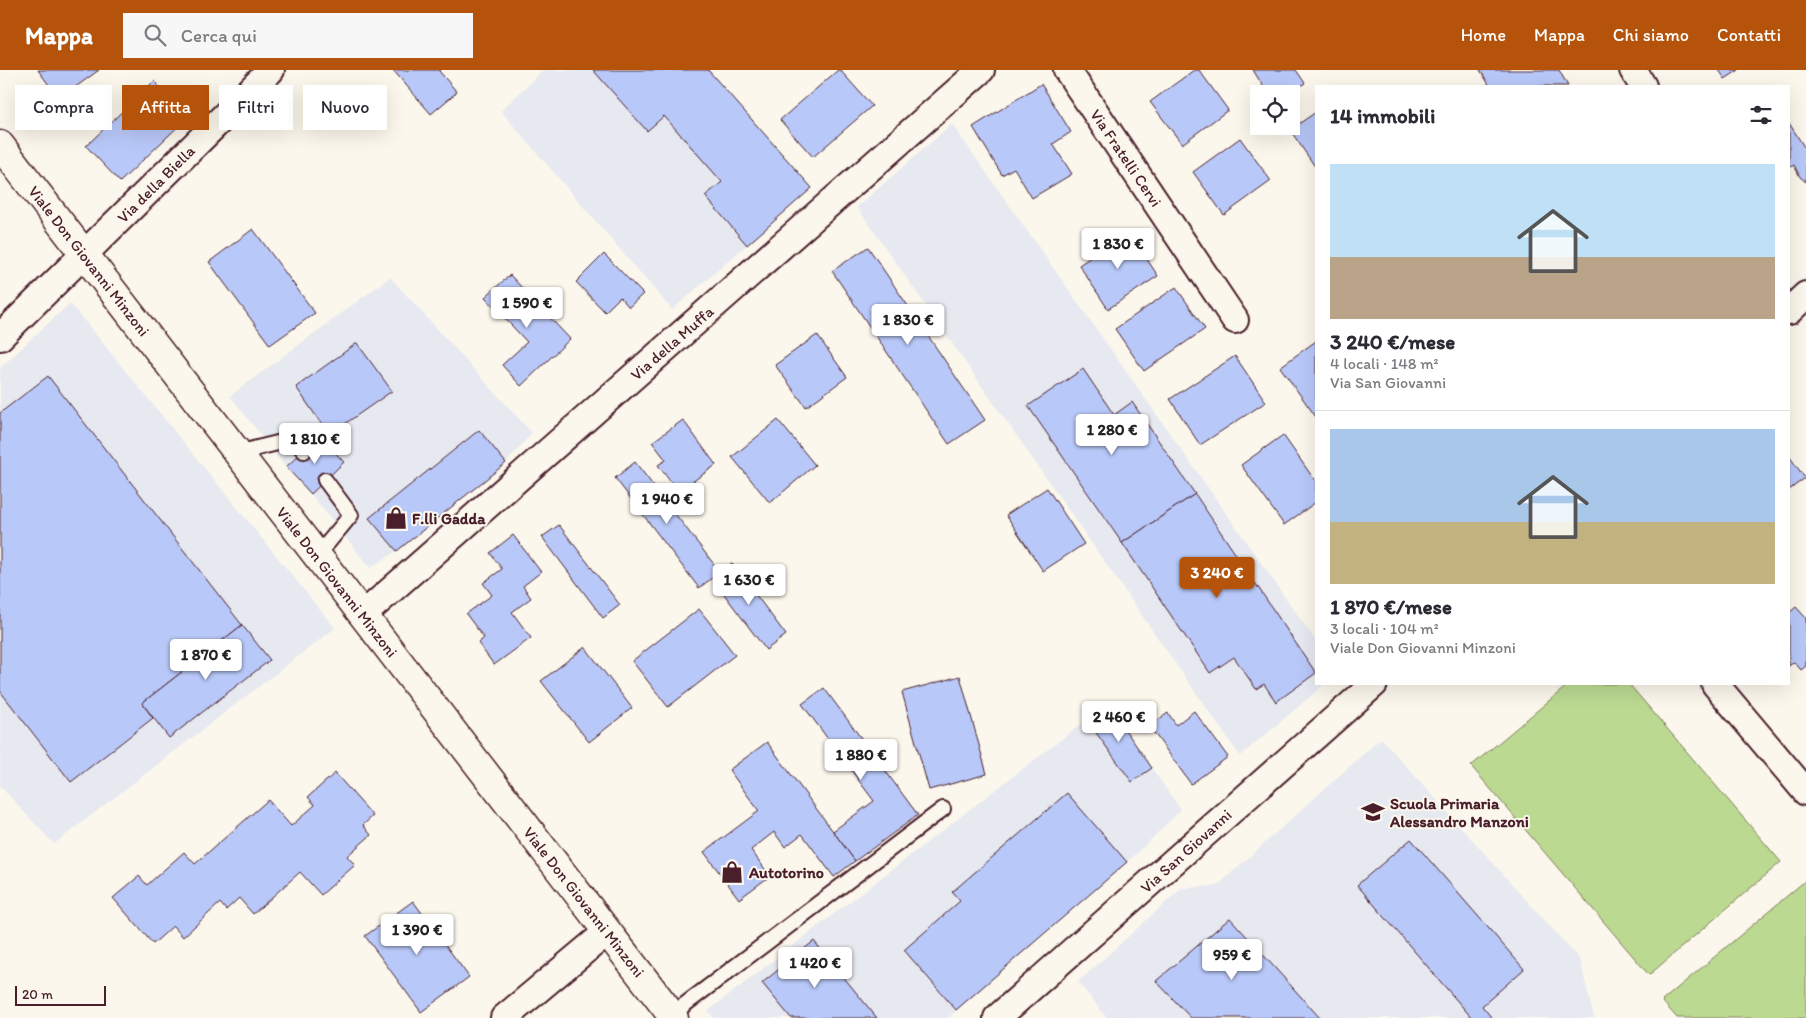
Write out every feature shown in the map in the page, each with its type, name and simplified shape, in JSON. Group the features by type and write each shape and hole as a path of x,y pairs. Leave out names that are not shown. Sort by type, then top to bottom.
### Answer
{"street":[{"name":"Via della Biella","path":"0,338 271,70"},
{"name":"Via della Muffa","path":"363,615 981,70"},
{"name":"Via Fratelli Cervi","path":"1066,70 1235,320"},
{"path":"1633,70 1642,85"},
{"name":"Viale Don Giovanni Minzoni","path":"0,145 673,1016"},
{"path":"1790,310 1806,295"},
{"name":"Via San Giovanni","path":"997,1018 1373,685"},
{"path":"1716,685 1806,792"},
{"path":"504,1018 607,932"}],"lane":[{"path":"237,453 294,439 304,451"},
{"path":"317,556 351,515 325,480"},
{"path":"673,1016 943,809"}],"shaded area":[{"path":"543,70 708,70 812,188 672,310 501,111"},
{"path":"952,124 1315,640 1315,685 1324,685 1240,756 857,207"},
{"path":"390,277 532,433 506,463 397,551 370,568 230,396"},
{"path":"70,303 335,628 54,844 0,786 0,368"},
{"path":"1107,704 1181,810 1134,856 948,1018 714,1018 708,1011"},
{"name":"Scuola Primaria Alessandro Manzoni","path":"1381,738 1580,960 1594,1018 1107,1018 1078,982 1182,888 1217,886"}],"green space":[{"path":"1568,685 1630,685 1781,862 1649,975 1471,766"},
{"path":"1806,880 1806,1018 1677,1018 1662,1001"}],"building":[{"path":"38,70 99,70 78,85 49,85"},
{"path":"393,70 441,70 439,71 457,92 431,114"},
{"path":"593,70 708,70 812,188 747,245 705,196 722,182 664,116 647,131"},
{"path":"838,70 872,106 813,157 780,120"},
{"path":"1194,70 1199,70 1228,110 1182,144 1150,102"},
{"path":"1253,70 1296,70 1305,83 1300,86 1262,85"},
{"path":"1480,70 1559,70 1567,85 1489,85"},
{"path":"1719,70 1739,70 1725,79"},
{"path":"154,81 158,85 150,85"},
{"path":"1041,84 1071,132 1053,144 1072,174 1032,198 1014,168 1002,175 973,127"},
{"path":"122,112 122,130 174,130 120,182 86,146 103,130 112,130 112,121"},
{"path":"1315,113 1315,167 1293,135 1300,135 1300,123"},
{"path":"1790,125 1806,150 1806,182 1800,177 1794,165 1790,167"},
{"path":"1240,138 1271,181 1224,215 1193,172"},
{"path":"253,229 315,313 270,345 209,262"},
{"path":"1129,232 1158,276 1108,309 1079,265"},
{"path":"868,247 985,420 949,444 832,271"},
{"path":"604,254 643,294 629,307 620,297 605,312 576,282"},
{"path":"510,275 570,339 521,386 502,365 527,342 485,297"},
{"path":"1176,287 1205,329 1144,371 1115,329"},
{"path":"817,335 847,377 806,407 775,365"},
{"path":"1315,342 1315,416 1280,367"},
{"path":"357,343 392,391 329,435 296,387"},
{"path":"1235,356 1266,402 1200,445 1170,399"},
{"path":"1083,369 1114,415 1132,402 1195,494 1122,543 1028,406"},
{"path":"48,376 242,625 142,703 153,718 71,782 0,691 0,413"},
{"path":"683,420 716,465 678,492 658,465 666,460 652,442"},
{"path":"778,420 815,465 770,503 732,457"},
{"path":"479,430 506,463 397,551 369,518"},
{"path":"1283,435 1315,481 1315,503 1284,525 1241,465"},
{"path":"319,436 344,462 311,494 286,467"},
{"path":"1790,457 1805,478 1790,489"},
{"path":"635,462 720,572 699,588 615,478"},
{"path":"1047,488 1084,544 1043,571 1006,515"},
{"path":"1195,494 1315,674 1276,702 1264,684 1256,689 1234,657 1210,673 1122,543"},
{"path":"559,525 620,605 603,618 542,537"},
{"path":"513,535 541,572 523,586 531,598 512,612 531,638 494,665 478,643 484,638 466,614 492,595 483,583 502,569 490,553"},
{"path":"732,563 786,635 766,650 712,578"},
{"path":"1796,607 1806,618 1806,666 1801,670 1794,662 1790,665 1790,612"},
{"path":"699,609 735,655 668,707 632,661"},
{"path":"242,625 270,660 169,738 142,703"},
{"path":"585,647 632,708 589,742 541,681"},
{"path":"960,676 987,774 929,790 902,692"},
{"path":"824,688 918,815 855,861 833,831 874,801 802,704"},
{"path":"1107,704 1152,768 1132,782 1086,719"},
{"path":"1194,711 1228,757 1191,784 1149,726 1168,713 1176,725"},
{"path":"767,742 855,861 834,877 802,834 785,847 774,832 751,850 770,876 739,899 704,852 759,811 729,770"},
{"path":"335,773 373,816 363,825 371,835 347,856 355,865 321,895 300,872 253,914 239,898 226,910 220,903 183,937 173,926 153,944 113,898 139,876 147,885 184,852 195,864 268,800 291,826 315,805 308,797"},
{"path":"1067,793 1127,862 956,1010 904,950 960,901 952,892"},
{"path":"1411,839 1524,969 1482,1006 1492,1018 1472,1018 1357,885"},
{"path":"413,901 469,977 421,1012 365,936"},
{"path":"1230,918 1320,1018 1191,1018 1156,981"},
{"path":"814,941 877,1018 791,1018 762,983"}],"place":[{"name":"F.lli Gadda","path":"396,518"},
{"name":"Scuola Primaria Alessandro Manzoni","path":"1373,812"},
{"name":"Autotorino","path":"732,872"}]}
